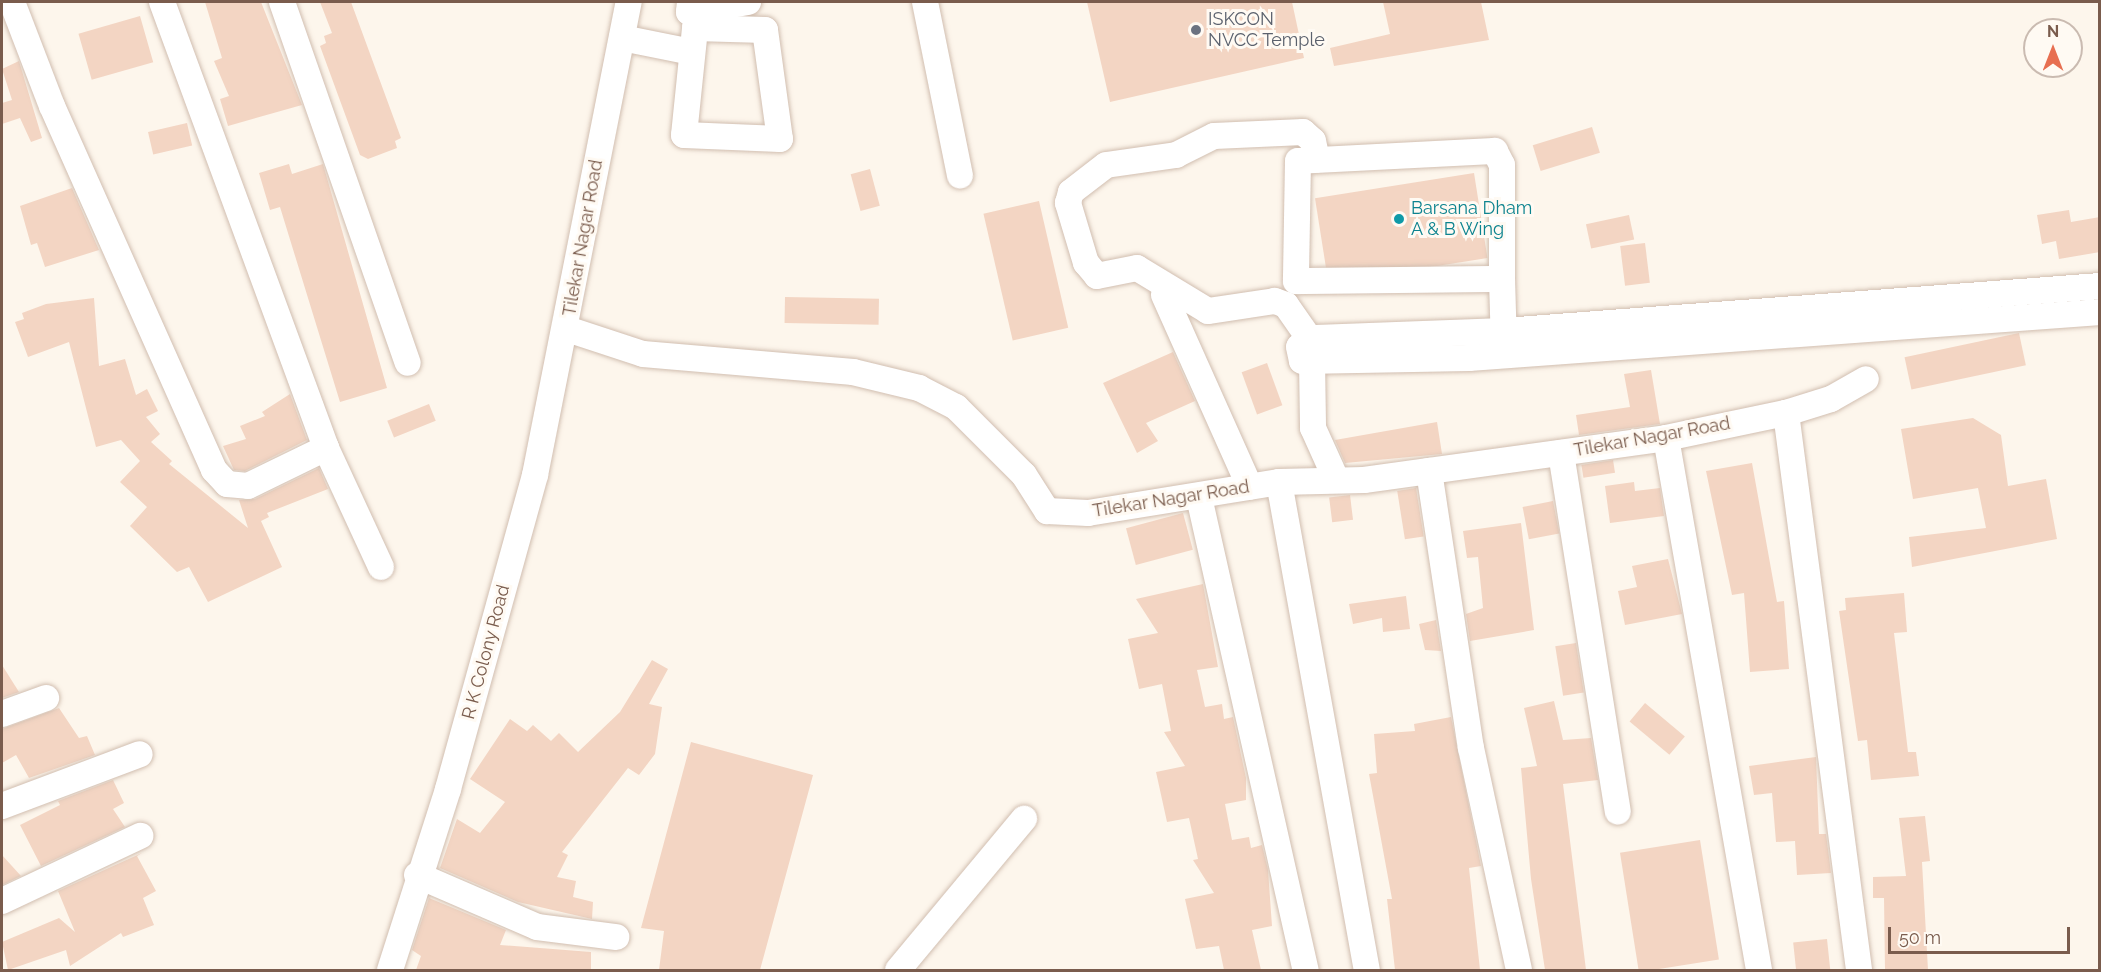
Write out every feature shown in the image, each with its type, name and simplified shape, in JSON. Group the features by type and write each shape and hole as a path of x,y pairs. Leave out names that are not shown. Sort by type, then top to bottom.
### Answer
{"street":[{"path":"12,2 52,106 214,470 227,484 248,486 326,448"},
{"path":"162,2 326,448 381,567"},
{"path":"282,2 408,363"},
{"name":"Tilekar Nagar Road","path":"629,2 567,329 643,354 853,372 919,388 956,407 1024,476 1047,511 1088,513 1199,497 1279,482 1429,471 1666,438 1786,413 1831,399 1866,379"},
{"path":"690,2 689,12 748,2"},
{"path":"925,2 960,175"},
{"path":"695,28 765,30 780,139 684,135 692,52 695,28"},
{"path":"622,38 692,52"},
{"path":"1317,160 1313,141 1303,132 1214,136 1176,155 1106,165 1071,192 1068,202 1086,263 1097,276 1137,268 1208,311 1275,301 1286,305 1310,349 1313,428 1336,479"},
{"path":"1502,279 1296,280 1298,161 1495,151 1502,165 1504,343"},
{"path":"1504,343 2100,286"},
{"path":"1164,295 1250,488"},
{"path":"1310,349 1504,343 2100,312"},
{"name":"R K Colony Road","path":"390,970 417,875 479,681 535,476 567,329"},
{"path":"1786,413 1859,970"},
{"path":"1666,438 1760,970"},
{"path":"1561,453 1618,812"},
{"path":"1429,471 1471,748 1519,970"},
{"path":"1279,482 1367,970"},
{"path":"1199,497 1306,970"},
{"path":"2,714 46,698"},
{"path":"2,806 140,754"},
{"path":"898,970 1024,819"},
{"path":"2,901 140,836"},
{"path":"417,875 537,927 616,937"}],"building":[{"path":"205,2 261,2 302,105 228,126 220,99 229,96 214,61 222,58"},
{"path":"320,2 351,2 401,138 395,141 397,148 368,159 360,155 320,46 326,43 324,36 332,33"},
{"name":"ISKCON NVCC Temple","path":"1087,2 1292,2 1304,58 1110,102"},
{"path":"1383,2 1481,2 1489,40 1334,66 1330,48 1390,34"},
{"path":"140,16 153,62 92,80 78,34"},
{"path":"19,61 42,138 31,142 20,118 2,124 2,103 12,100 2,69"},
{"path":"187,123 192,145 153,154 148,132"},
{"path":"1592,127 1600,153 1541,171 1533,145"},
{"path":"289,164 292,174 323,164 387,388 340,402 280,207 270,210 259,173"},
{"path":"870,169 880,206 861,211 851,174"},
{"name":"Barsana Dham A & B Wing","path":"1474,173 1487,258 1328,283 1315,198"},
{"path":"72,188 99,250 45,267 37,243 31,245 20,206"},
{"path":"1039,201 1068,328 1013,340 983,214"},
{"path":"2069,210 2071,222 2100,217 2100,252 2059,259 2056,241 2042,244 2037,215"},
{"path":"1629,215 1634,239 1591,249 1586,224"},
{"path":"1645,243 1650,283 1625,286 1620,246"},
{"path":"785,297 879,299 879,325 785,323"},
{"path":"94,298 99,366 125,359 136,395 147,389 158,411 146,417 160,434 151,442 172,461 169,464 248,528 239,500 255,499 319,468 328,489 267,513 269,517 261,521 282,567 208,602 189,567 177,572 130,526 147,507 120,482 140,461 121,440 96,447 69,342 28,357 15,322 24,319 22,313 46,304"},
{"path":"2019,333 2026,365 1911,390 1905,357"},
{"path":"1173,352 1195,401 1146,423 1158,441 1137,453 1103,383"},
{"path":"1267,363 1282,405 1257,415 1242,372"},
{"path":"1651,370 1660,424 1579,435 1576,415 1630,407 1624,374"},
{"path":"290,394 307,440 245,471 234,470 223,446 246,439 240,426 265,416 262,412"},
{"path":"429,404 436,421 394,438 387,421"},
{"path":"1973,418 2001,435 2008,486 2046,479 2057,539 1912,567 1909,537 1986,528 1978,488 1913,499 1901,429"},
{"path":"1437,422 1442,454 1345,463 1335,440"},
{"path":"1613,460 1615,473 1583,478 1581,465"},
{"path":"1752,463 1777,602 1784,601 1789,669 1750,672 1744,593 1732,595 1706,471"},
{"path":"1634,482 1635,491 1660,488 1664,516 1610,523 1605,486"},
{"path":"1416,488 1424,536 1405,539 1397,491"},
{"path":"1350,495 1353,520 1332,522 1329,498"},
{"path":"1553,501 1559,533 1529,539 1523,507"},
{"path":"1183,513 1193,550 1136,565 1126,528"},
{"path":"1521,523 1534,630 1470,641 1466,614 1483,608 1478,557 1467,558 1463,531"},
{"path":"1668,559 1682,614 1625,625 1618,591 1637,587 1632,566"},
{"path":"1203,584 1218,667 1197,670 1205,707 1222,704 1224,719 1233,717 1246,778 1246,800 1225,804 1232,840 1249,837 1251,848 1262,845 1268,870 1272,926 1252,930 1261,970 1224,970 1219,946 1196,949 1185,899 1214,893 1193,860 1198,859 1189,818 1167,822 1156,772 1185,766 1164,732 1171,731 1162,684 1139,689 1128,639 1158,633 1136,599"},
{"path":"1904,593 1907,632 1894,633 1908,752 1916,752 1919,776 1871,780 1867,740 1858,741 1839,611 1846,610 1845,598"},
{"path":"1406,596 1410,629 1383,632 1382,618 1353,624 1349,604"},
{"path":"1436,620 1441,651 1425,650 1419,624"},
{"path":"1576,643 1584,692 1563,696 1555,646"},
{"path":"652,660 668,669 649,704 662,707 655,754 639,775 628,768 562,852 568,855 557,877 576,881 573,897 593,902 592,919 518,902 440,868 457,819 480,833 505,802 470,779 510,719 527,731 533,725 551,741 559,733 578,752 620,712"},
{"path":"2,665 19,692 2,698"},
{"path":"1554,701 1563,740 1591,738 1598,780 1563,784 1586,970 1545,970 1531,879 1521,768 1537,766 1524,708"},
{"path":"1645,703 1685,736 1669,755 1630,721"},
{"path":"59,708 79,738 87,736 95,755 29,778 16,755 2,763 2,729"},
{"path":"1451,717 1481,866 1469,868 1480,970 1395,970 1387,899 1392,899 1369,774 1377,773 1374,734 1415,731 1414,724"},
{"path":"691,742 813,775 760,970 659,970 664,931 641,928"},
{"path":"1816,757 1819,834 1826,834 1831,873 1797,875 1795,841 1776,842 1772,793 1754,795 1749,766"},
{"path":"113,780 124,803 113,809 125,827 41,866 20,825 60,805 58,801"},
{"path":"1925,816 1930,861 1922,862 1928,970 1885,970 1884,898 1873,898 1873,877 1906,876 1899,818"},
{"path":"1700,840 1719,960 1653,970 1639,970 1620,853"},
{"path":"142,853 137,856 156,891 143,898 154,925 123,937 121,933 70,966 66,950 8,970 2,942 59,918 75,932 58,891"},
{"path":"2,855 21,876 2,885"},
{"path":"429,898 506,930 500,945 591,952 591,970 416,970 421,956 412,950"},
{"path":"1827,939 1830,970 1796,970 1793,943"}],"place":[{"name":"ISKCON NVCC Temple","path":"1196,30"},
{"name":"Barsana Dham A & B Wing","path":"1399,219"}]}
